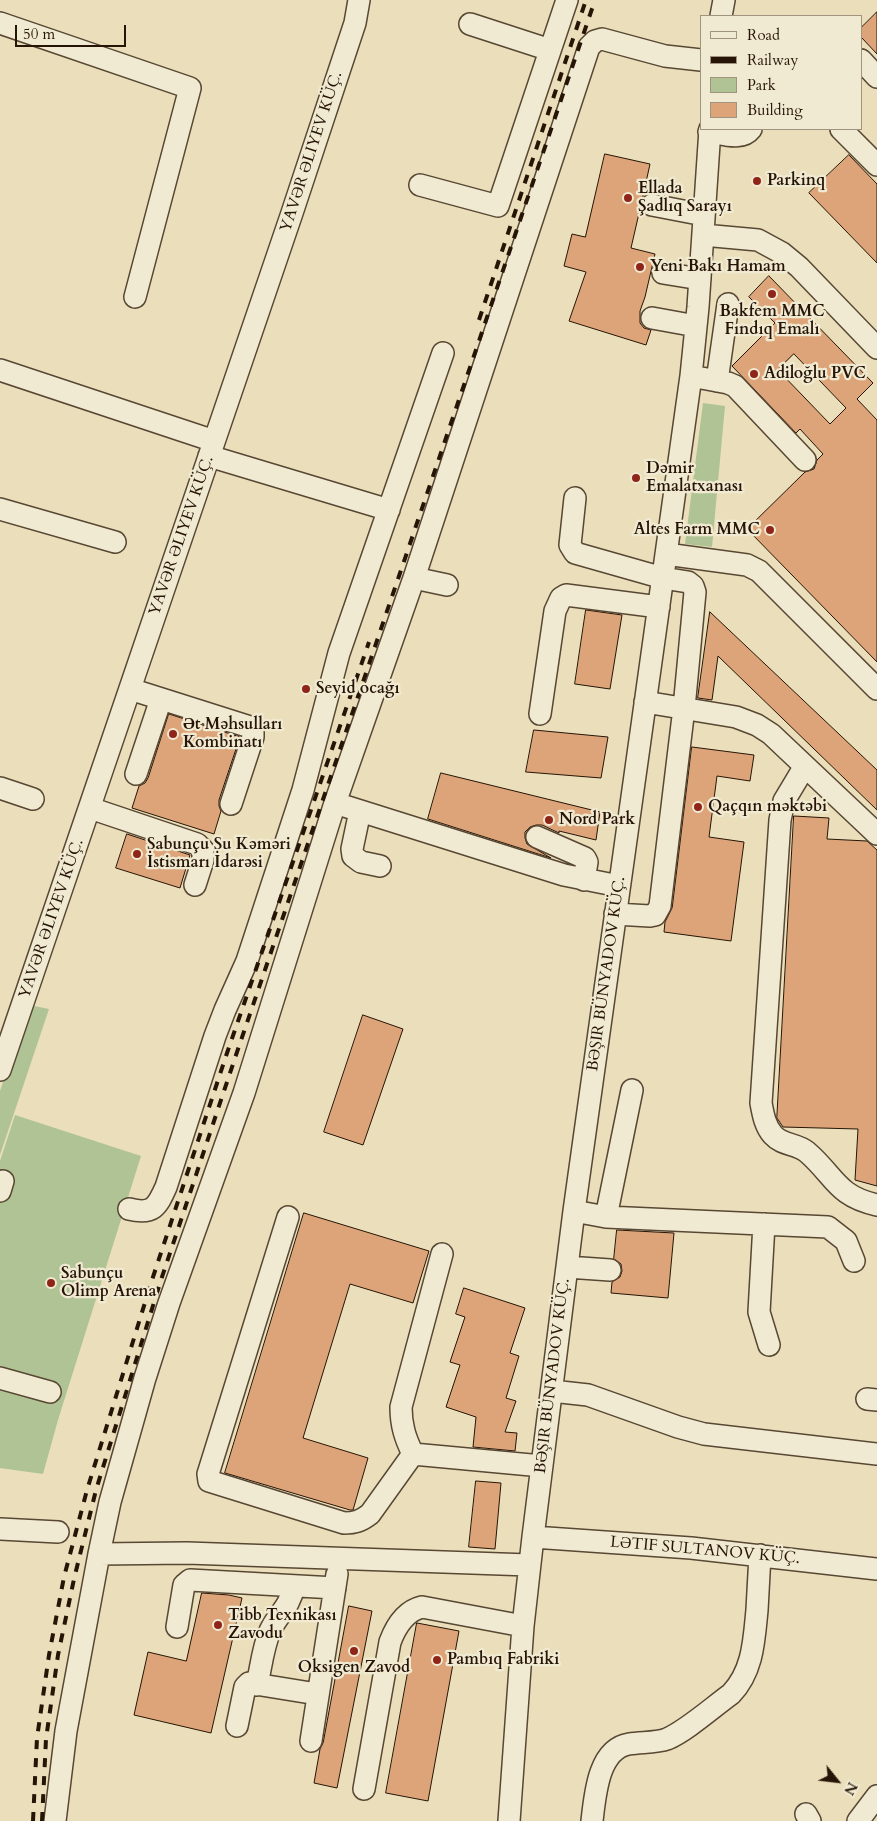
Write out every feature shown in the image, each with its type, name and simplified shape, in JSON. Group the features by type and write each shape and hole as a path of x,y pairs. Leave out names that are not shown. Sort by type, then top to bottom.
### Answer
{"street":[{"name":"YAVƏR ƏLIYEV KÜÇ.","path":"0,1070 355,23 359,0"},
{"path":"420,184 498,206 567,0"},
{"path":"721,15 724,0"},
{"path":"0,23 190,88 135,297"},
{"path":"470,24 550,50"},
{"path":"55,1821 66,1731 99,1554 110,1502 156,1341 244,1093 335,803 414,578 589,47 595,41 602,39 665,56 700,60"},
{"path":"862,61 877,76"},
{"path":"710,131 742,136 750,130"},
{"path":"842,130 877,165"},
{"name":"BƏŞIR BÜNYADOV KÜÇ.","path":"510,1821 529,1565 574,1211 691,376 710,131"},
{"path":"652,205 703,225 758,240 782,253 799,267 877,348"},
{"path":"663,273 700,279"},
{"path":"717,381 728,304"},
{"path":"652,318 696,326"},
{"path":"130,1209 142,1212 152,1209 158,1203 166,1187 215,1036 248,961 303,790 339,654 443,353"},
{"path":"0,370 212,449 389,510"},
{"path":"691,376 728,383 742,392 805,460"},
{"path":"575,498 570,545 575,553 663,578 688,582 693,586 695,592 684,708 658,912 650,916 615,914"},
{"path":"0,509 115,542"},
{"path":"666,554 748,565 759,571 877,689"},
{"path":"414,578 447,585"},
{"path":"540,714 555,611 561,598 566,594 659,607"},
{"path":"130,689 250,728 253,731 253,738 231,804"},
{"path":"136,774 161,699"},
{"path":"645,702 736,717 757,724 771,734 877,834"},
{"path":"805,766 784,801 780,820 761,1103 766,1124 781,1143 794,1145 806,1151 852,1198 877,1205"},
{"path":"0,788 33,799"},
{"path":"335,803 564,875 619,886"},
{"path":"90,808 197,844 203,850 203,860 195,885"},
{"path":"360,811 352,849 353,856 360,862 380,866"},
{"path":"537,836 585,858 587,862 584,880"},
{"path":"606,1217 632,1090"},
{"path":"574,1211 606,1217 828,1227 846,1241 854,1261"},
{"path":"288,1217 208,1474 209,1481 344,1523 354,1523 361,1521 370,1514 413,1454"},
{"path":"764,1224 759,1312 769,1345"},
{"path":"413,1454 404,1434 401,1422 401,1407 442,1254"},
{"path":"567,1267 610,1270"},
{"path":"0,1378 50,1392"},
{"path":"552,1391 588,1395 704,1434 877,1454"},
{"path":"413,1454 542,1466"},
{"path":"0,1529 58,1532"},
{"name":"LƏTIF SULTANOV KÜÇ.","path":"533,1537 691,1548 877,1569"},
{"path":"99,1554 187,1553 529,1565"},
{"path":"592,1821 598,1787 606,1760 611,1753 620,1746 668,1738 730,1694 738,1686 750,1663 754,1646 760,1555"},
{"path":"312,1741 338,1559"},
{"path":"176,1627 184,1585 190,1580 335,1588"},
{"path":"258,1684 267,1637 271,1628 289,1604 294,1586"},
{"path":"364,1789 390,1642 403,1618 413,1609 422,1607 523,1626"},
{"path":"237,1726 246,1684 258,1684 318,1694"},
{"path":"858,1821 877,1796"}],"green space":[{"path":"703,403 725,406 712,547 685,544"},
{"path":"29,1005 49,1009 0,1155 0,1091"},
{"name":"Sabunçu Olimp Arena","path":"15,1115 141,1156 58,1420 43,1474 0,1468 0,1161"}],"building":[{"path":"877,12 877,54 862,38 862,27"},
{"path":"605,154 650,164 631,248 655,254 640,311 640,323 644,328 651,330 646,345 569,321 586,272 564,266 572,234 585,237"},
{"path":"849,155 877,184 877,263 809,193"},
{"path":"769,276 873,383 857,399 877,420 877,662 747,529 805,472 814,469 817,460 823,454 800,429 796,433 732,366 775,323 749,297","holes":["794,354 846,408 830,424 778,370"]},
{"path":"586,610 622,615 610,689 575,684"},
{"path":"710,612 877,770 877,810 718,656 712,700 698,698"},
{"path":"169,714 240,737 219,800 221,811 214,834 132,808 139,786 145,783 148,778"},
{"path":"534,730 608,737 601,778 526,772"},
{"path":"692,747 754,755 750,781 717,776 709,837 744,842 731,941 664,932 665,922 672,908"},
{"path":"441,773 600,812 596,840 559,831 559,833 542,825 530,827 525,832 527,844 551,858 428,819"},
{"path":"794,816 829,818 827,839 867,841 877,850 877,1186 855,1180 858,1129 783,1127 777,1118"},
{"path":"127,834 190,855 180,888 116,868"},
{"path":"363,1015 403,1029 363,1145 324,1132"},
{"path":"304,1213 429,1251 413,1303 350,1284 303,1438 368,1458 353,1510 225,1473"},
{"path":"617,1230 674,1233 668,1298 611,1293 612,1282 620,1277 622,1271 621,1264 614,1259"},
{"path":"464,1288 525,1308 510,1353 519,1356 506,1398 516,1401 505,1432 517,1433 515,1451 473,1447 476,1417 446,1407 460,1365 450,1362 465,1317 456,1314"},
{"path":"476,1481 501,1483 495,1549 469,1547"},
{"path":"202,1593 242,1598 211,1733 134,1715 148,1652 186,1661"},
{"path":"349,1606 372,1611 337,1788 314,1783"},
{"path":"417,1623 459,1631 428,1801 386,1793"}],"railway":[{"path":"479,320 586,0"},
{"path":"42,1821 46,1739 58,1655 96,1490 160,1283 235,1058 595,0"},
{"path":"33,1821 37,1738 49,1655 64,1577 87,1490 152,1280 227,1053 369,642"}],"place":[{"name":"Parkinq","path":"757,181"},
{"name":"Ellada Şadlıq Sarayı","path":"628,198"},
{"name":"Yeni Bakı Hamam","path":"640,267"},
{"name":"Bakfem MMC Fındıq Emalı","path":"772,294"},
{"name":"Adiloğlu PVC","path":"754,374"},
{"name":"Dəmir Emalatxanası","path":"636,478"},
{"name":"Altes Farm MMC","path":"770,530"},
{"name":"Seyid ocağı","path":"306,689"},
{"name":"Ət Məhsulları Kombinatı","path":"173,734"},
{"name":"Qaçqın məktəbi","path":"698,807"},
{"name":"Nord Park","path":"549,820"},
{"name":"Sabunçu Su Kəməri İstismarı İdarəsi","path":"137,854"},
{"name":"Sabunçu Olimp Arena","path":"51,1283"},
{"name":"Tibb Texnikası Zavodu","path":"218,1625"},
{"name":"Oksigen Zavod","path":"354,1651"},
{"name":"Pambıq Fabriki","path":"437,1660"}]}
